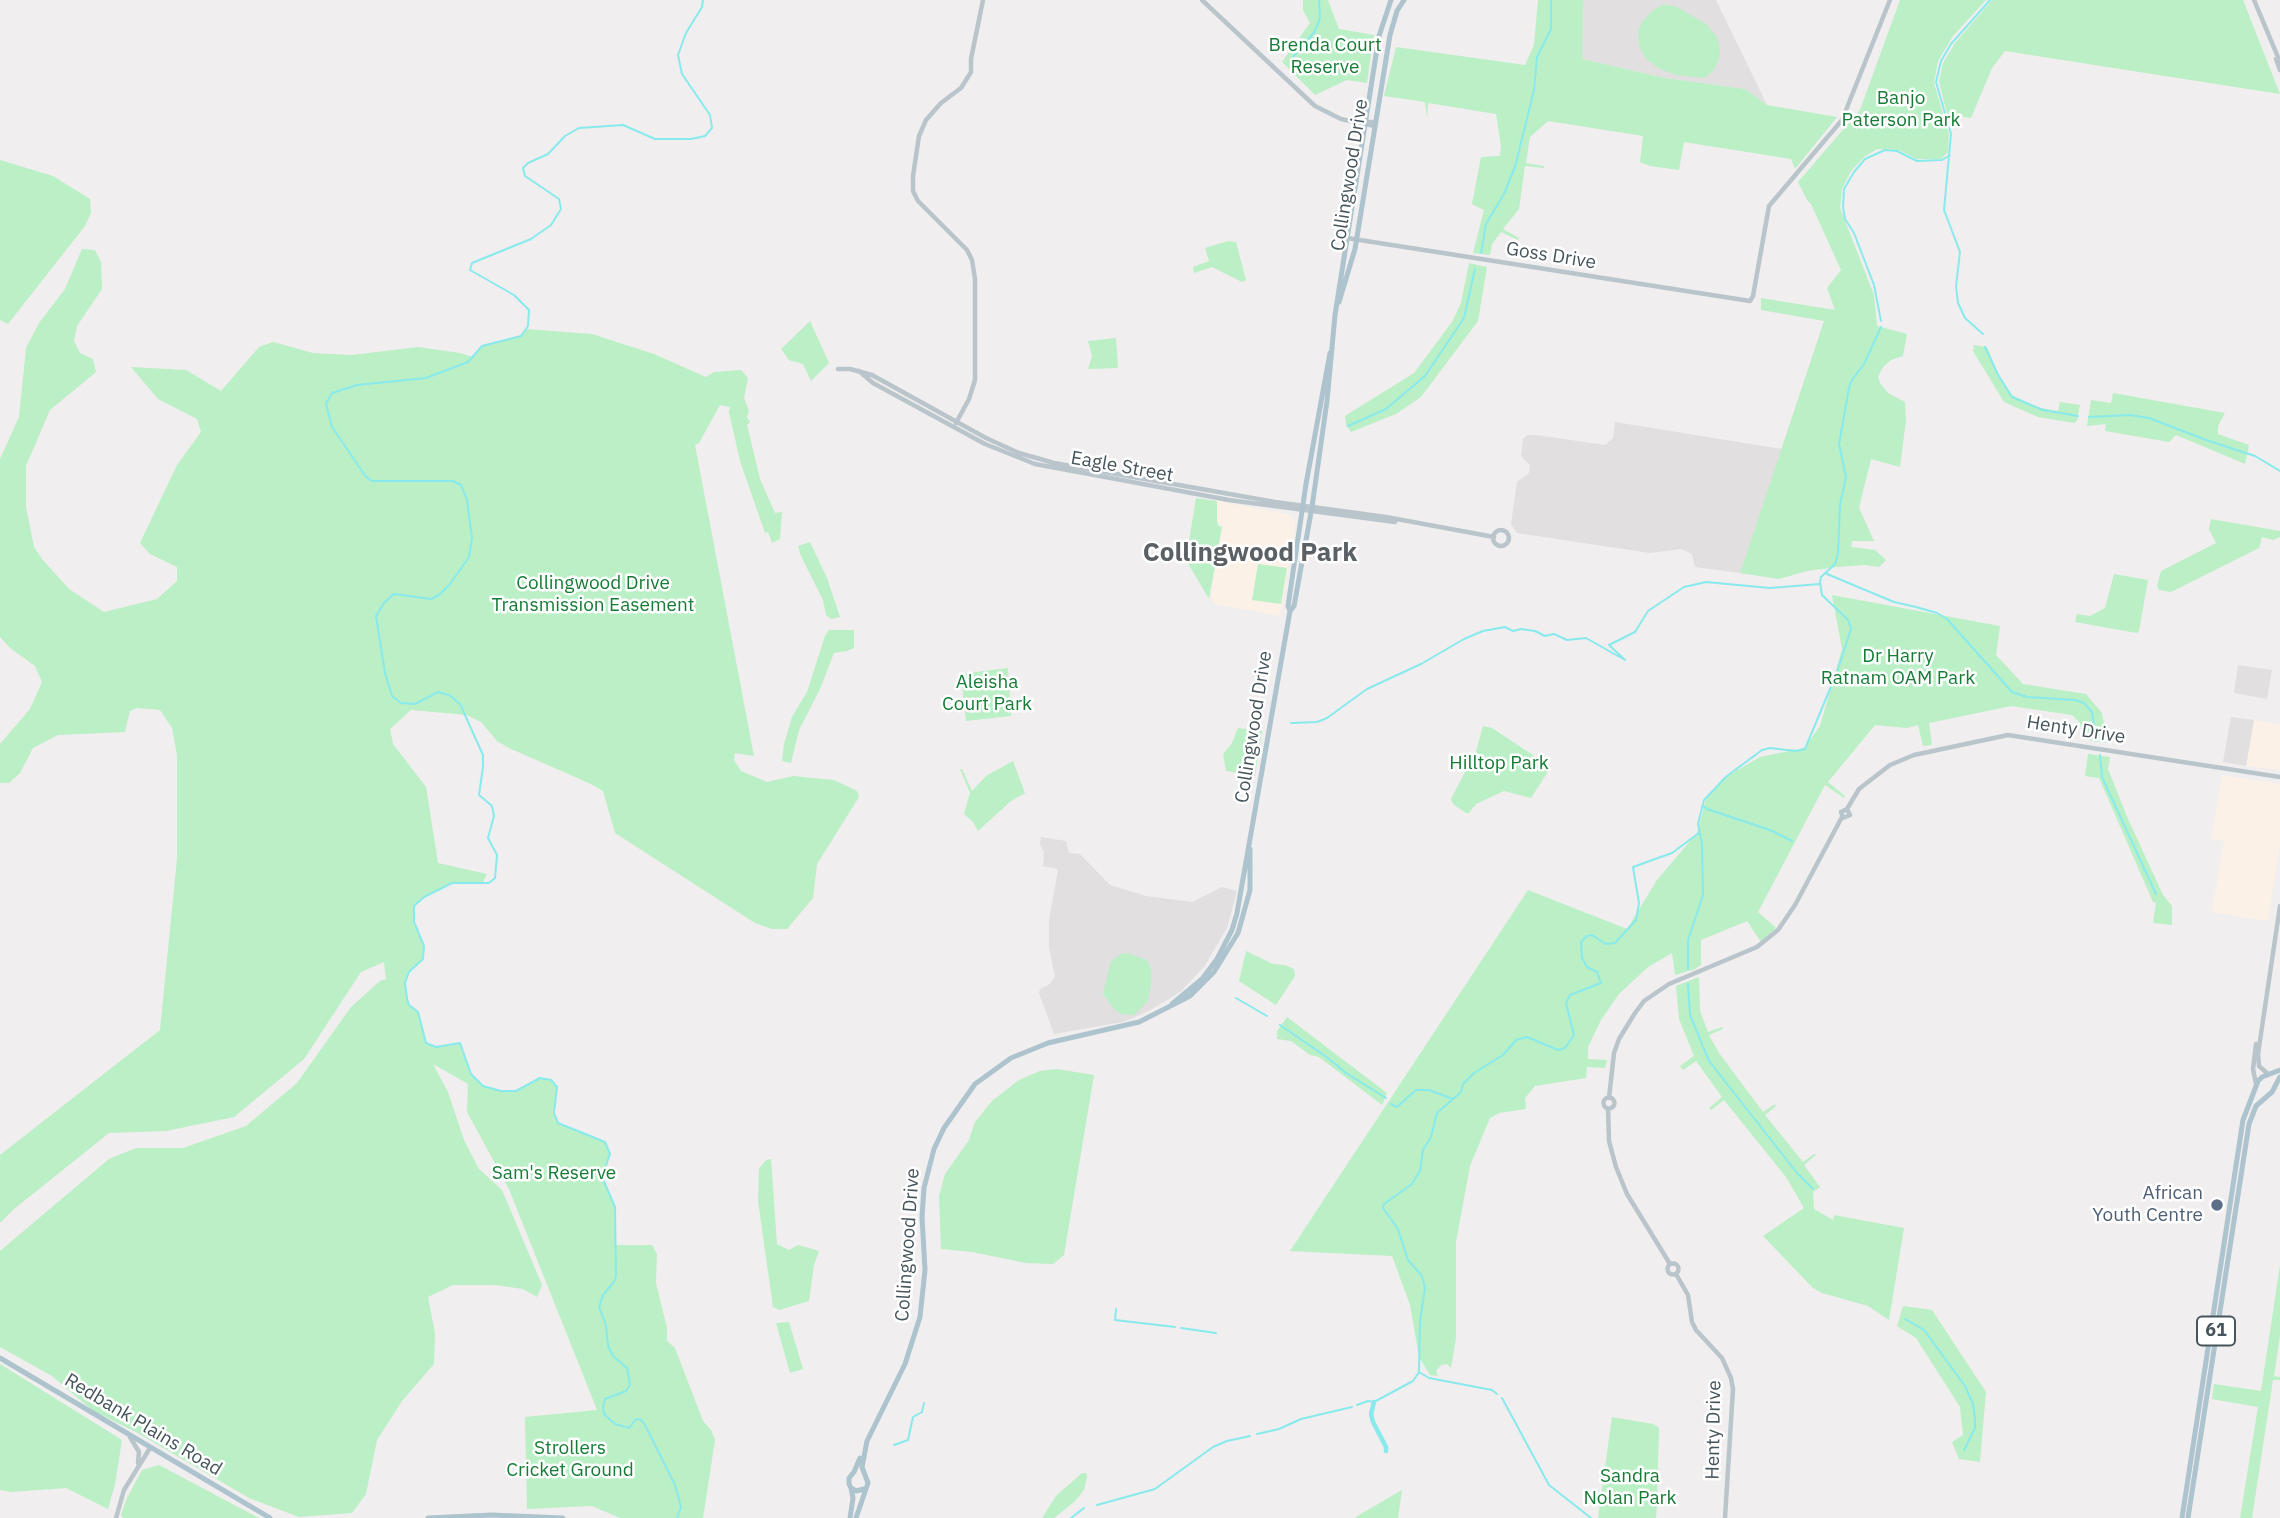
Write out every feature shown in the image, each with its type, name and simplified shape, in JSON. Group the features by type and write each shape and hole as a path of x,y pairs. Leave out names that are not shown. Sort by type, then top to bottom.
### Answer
{"main road":[{"name":"Collingwood Drive","path":"855,1472 917,1332 925,1270 922,1217 926,1173 934,1149 953,1113 975,1084 1011,1058 1048,1043 1120,1028 1158,1013 1190,996 1214,972 1240,927 1247,904 1250,849 1290,611 1288,606 1365,123 1381,26 1391,0"},
{"name":"Collingwood Drive","path":"1335,314 1357,239 1390,35 1397,11 1404,0"},
{"name":"Collingwood Drive","path":"1290,611 1294,606 1311,509 1327,401 1330,354"},
{"name":"61","path":"2182,1518 2242,1124 2260,1079 2280,1070"},
{"name":"61","path":"2188,1518 2249,1124 2256,1106 2274,1089 2278,1080 2269,1075"},
{"path":"2255,1087 2258,1095 2265,1097"},
{"name":"Redbank Plains Road","path":"0,1357 270,1518"},
{"name":"Collingwood Drive","path":"864,1474 862,1461 867,1441"},
{"path":"850,1518 853,1498 849,1478 855,1472 864,1474 868,1481 858,1516"},
{"path":"851,1488 856,1491 864,1489"},
{"path":"428,1518 491,1515 563,1518"}],"street":[{"path":"955,424 969,399 975,380 975,279 972,260 967,250 918,201 913,191 913,176 919,136 926,120 941,103 961,88 971,72 971,59 983,0"},
{"path":"1202,0 1315,106 1335,117 1375,124"},
{"name":"Goss Drive","path":"1347,238 1750,301 1754,296 1769,206 1842,120 1890,0"},
{"path":"2254,0 2280,62"},
{"path":"2271,41 2280,71"},
{"name":"Eagle Street","path":"838,369 872,375 955,424 1008,448 1054,463 1303,509 1494,537"},
{"name":"Henty Drive","path":"1725,1518 1733,1389 1731,1378 1722,1358 1696,1330 1692,1322 1688,1294 1676,1274 1679,1267 1670,1264 1627,1194 1609,1141 1608,1109 1614,1104 1609,1098 1614,1053 1619,1039 1644,1001 1669,984 1757,947 1779,930 1842,817 1847,818 1850,815 1847,809 1859,789 1890,765 1914,755 2008,735 2280,778"},
{"path":"2255,1087 2254,1061 2280,906"},
{"path":"2260,1030 2258,1062 2261,1070 2269,1075"},
{"path":"128,1434 139,1452 136,1471"},
{"path":"116,1518 120,1498 150,1448"}],"shaded area":[{"path":"1583,0 1716,0 1767,105 1745,89 1665,78 1582,59"},
{"path":"1615,422 1782,449 1740,573 1695,567 1692,554 1681,549 1650,553 1517,533 1511,524 1517,482 1529,473 1530,465 1521,456 1523,439 1527,435 1536,435 1605,445 1613,438"},
{"path":"1217,501 1288,514 1294,520 1280,616 1215,604 1211,596 1222,527 1217,521"},
{"path":"2238,665 2272,670 2267,699 2234,693"},
{"path":"2231,717 2254,720 2246,766 2223,762"},
{"path":"2254,720 2280,725 2280,770 2246,766"},
{"path":"2222,775 2280,784 2280,843 2268,921 2212,912 2224,841 2211,839"},
{"path":"1041,837 1066,841 1069,853 1080,854 1110,885 1146,896 1192,902 1222,887 1237,891 1227,928 1204,967 1180,992 1149,1011 1123,1022 1054,1034 1039,993 1055,976 1049,948 1049,921 1058,869 1043,866"}],"green space":[{"name":"Brenda Court Reserve","path":"1303,0 1328,0 1339,29 1374,35 1367,83 1347,80 1315,95 1282,62 1310,23 1303,10"},
{"path":"1538,0 1583,0 1582,59 1665,78 1745,89 1767,105 1837,117 1795,169 1791,159 1684,142 1679,170 1650,166 1640,162 1643,136 1548,121 1530,137 1526,163 1544,168 1525,166 1519,209 1503,229 1519,238 1518,240 1501,232 1492,244 1490,255 1473,253 1484,210 1472,204 1481,157 1500,156 1496,114 1428,103 1427,118 1425,102 1384,96 1396,47 1525,65 1534,45"},
{"name":"Banjo Paterson Park","path":"1900,0 1986,0 1953,36 1938,61 1934,83 1949,134 1948,152 1941,159 1917,159 1899,150 1877,149 1864,157 1851,171 1842,189 1840,208 1874,295 1877,326 1907,334 1903,356 1891,360 1883,367 1878,377 1888,393 1905,402 1906,420 1900,467 1871,459 1859,508 1874,541 1852,541 1851,547 1875,550 1886,560 1879,567 1837,567 1807,571 1779,579 1740,573 1824,321 1761,310 1761,298 1835,310 1827,288 1841,270 1798,182 1860,110"},
{"path":"1992,0 2243,0 2280,94 2005,51 1992,68 1971,118 1947,114 1939,81 1943,63 1955,43"},
{"path":"1664,4 1677,7 1706,24 1717,37 1720,51 1718,61 1713,71 1704,78 1676,75 1660,69 1646,59 1639,45 1638,32 1642,22 1652,11"},
{"path":"0,160 53,176 90,199 91,213 85,226 8,324 0,320"},
{"path":"1228,241 1236,242 1246,280 1242,282 1212,267 1194,273 1193,267 1209,261 1205,248"},
{"path":"82,249 95,250 101,262 102,289 77,326 74,341 80,353 93,359 96,372 50,410 26,466 26,507 34,547 42,559 69,589 104,612 157,599 177,581 177,567 150,554 140,543 177,465 201,432 197,419 158,399 131,367 186,370 221,391 259,347 273,342 313,353 352,355 418,347 473,357 482,346 520,336 526,329 592,334 654,354 706,377 714,372 741,370 748,378 744,398 749,411 747,417 750,422 747,425 760,479 775,513 782,512 780,539 772,543 768,532 765,533 740,461 730,407 720,405 699,443 695,445 754,756 735,753 734,760 741,771 767,782 793,776 834,780 857,791 859,797 817,864 813,898 787,929 772,929 755,923 615,833 603,791 509,748 497,741 481,722 467,715 411,710 390,729 393,744 426,787 438,863 487,874 483,882 452,883 424,897 414,906 414,922 424,946 423,959 409,972 405,983 409,1005 418,1012 426,1043 436,1047 460,1043 471,1074 483,1086 501,1091 516,1091 540,1078 551,1080 557,1087 554,1113 558,1123 605,1142 610,1154 602,1177 615,1207 616,1245 652,1245 657,1254 656,1283 667,1328 667,1341 675,1348 703,1421 715,1440 703,1518 620,1518 592,1506 527,1509 525,1417 597,1410 509,1189 467,1112 468,1084 433,1064 448,1092 464,1140 479,1169 502,1190 542,1285 537,1297 523,1289 495,1285 453,1285 428,1297 435,1333 434,1364 402,1401 377,1440 366,1494 352,1513 299,1517 249,1498 136,1432 93,1411 52,1376 0,1347 0,1251 109,1159 136,1148 183,1148 246,1126 297,1083 351,1007 380,981 386,979 384,962 361,972 304,1059 234,1117 166,1131 109,1133 0,1223 0,1155 160,1030 177,859 177,755 172,728 160,710 137,708 130,711 125,732 58,735 33,748 20,773 9,783 0,783 0,744 30,709 42,682 35,666 0,637 0,459 19,417 26,348 39,323 65,289"},
{"path":"1469,263 1487,267 1478,321 1421,397 1396,414 1351,432 1346,425 1345,416 1414,373 1452,322 1461,303"},
{"path":"810,321 829,363 811,381 803,364 789,360 781,349"},
{"path":"1116,338 1118,368 1088,369 1092,356 1088,341"},
{"path":"1974,345 1987,347 1998,373 2012,395 2036,407 2058,411 2060,402 2080,405 2077,421 2074,423 2038,417 2004,402 1973,351"},
{"path":"2113,393 2225,413 2218,426 2218,434 2249,445 2245,464 2176,435 2169,442 2105,431 2106,424 2087,426 2091,400 2111,403"},
{"path":"1196,498 1217,501 1217,521 1219,527 1222,526 1209,599 1186,560"},
{"path":"2211,519 2280,531 2280,537 2273,540 2262,537 2259,548 2171,592 2159,590 2157,586 2161,571 2216,543 2209,529"},
{"path":"810,542 827,578 840,617 831,619 826,615 823,600 801,556 798,546"},
{"path":"1258,564 1287,568 1281,604 1252,600"},
{"path":"2114,574 2148,580 2137,633 2075,622 2077,614 2090,616 2105,608"},
{"name":"Dr Harry Ratnam OAM Park","path":"1832,595 2000,626 1996,655 2023,684 2086,694 2102,713 2107,743 2083,739 2080,723 2072,715 2011,706 1929,723 1932,745 1923,746 1918,725 1907,728 1875,725 1828,782 1845,796 1844,798 1825,785 1758,912 1776,928 1761,942 1747,921 1701,940 1701,965 1695,969 1675,975 1672,953 1648,967 1619,994 1601,1020 1588,1047 1588,1059 1607,1060 1605,1068 1587,1067 1586,1078 1535,1086 1525,1098 1526,1109 1499,1113 1490,1118 1470,1166 1456,1242 1456,1338 1451,1368 1447,1364 1441,1365 1436,1371 1438,1376 1430,1375 1419,1357 1410,1305 1392,1256 1290,1251 1528,890 1627,929 1657,880 1697,833 1706,799 1722,779 1760,757 1804,748 1820,726 1842,649"},
{"path":"829,630 854,630 854,648 834,653 820,689 799,730 791,763 782,761 792,717 807,692"},
{"name":"Aleisha Court Park","path":"1008,668 1011,716 966,721 961,674"},
{"name":"Hilltop Park","path":"1483,726 1492,728 1551,767 1531,798 1504,791 1476,804 1466,813 1453,804 1451,799 1476,751"},
{"path":"1238,728 1262,731 1255,776 1226,771 1223,754 1232,743"},
{"path":"2088,754 2110,757 2108,769 2128,819 2163,895 2172,906 2172,925 2153,923 2156,903 2153,902 2099,778 2085,776"},
{"path":"1013,761 1025,793 1011,801 978,831 964,814 970,793 960,769 972,791 986,776"},
{"path":"1246,951 1273,964 1294,969 1295,976 1276,1005 1239,981"},
{"path":"1127,953 1147,960 1151,969 1148,1001 1134,1015 1121,1014 1115,1010 1103,994 1111,961"},
{"path":"1699,977 1700,1011 1708,1032 1722,1027 1723,1029 1709,1035 1719,1053 1763,1112 1775,1104 1765,1115 1803,1162 1816,1155 1804,1165 1820,1187 1813,1192 1814,1209 1833,1220 1834,1215 1904,1228 1889,1320 1868,1306 1813,1288 1763,1236 1804,1208 1786,1177 1724,1100 1711,1110 1709,1108 1722,1097 1696,1061 1683,1070 1680,1066 1694,1056 1679,1019 1676,986"},
{"path":"1287,1017 1387,1093 1382,1105 1319,1057 1310,1055 1291,1041 1277,1039 1277,1031"},
{"path":"1057,1069 1094,1075 1064,1255 1053,1264 1026,1263 941,1249 939,1196 945,1174 969,1140 975,1122 992,1101 1019,1080 1040,1071"},
{"path":"771,1159 777,1244 789,1250 798,1245 819,1251 814,1265 809,1301 779,1310 773,1307 758,1201 759,1169 766,1160"},
{"path":"2280,1265 2280,1336 2274,1376 2280,1377 2280,1380 2273,1380 2252,1518 2240,1518 2258,1407 2212,1399 2214,1384 2261,1391"},
{"path":"1903,1306 1932,1310 1986,1392 1980,1462 1959,1459 1952,1442 1963,1435 1960,1407 1916,1338 1897,1326"},
{"path":"789,1322 803,1369 790,1373 776,1323"},
{"path":"0,1364 122,1440 108,1509 66,1488 11,1492 0,1490"},
{"name":"Sandra Nolan Park","path":"1612,1417 1653,1424 1659,1428 1657,1500 1677,1501 1677,1505 1657,1505 1656,1518 1598,1518"},
{"path":"159,1465 259,1518 123,1518 121,1515 126,1500 142,1470"},
{"path":"1082,1473 1086,1473 1087,1477 1084,1490 1074,1502 1054,1518 1042,1518 1056,1496"},
{"path":"1402,1490 1398,1518 1355,1518 1359,1515"}],"waterway":[{"path":"677,1518 681,1507 675,1485 645,1425 636,1419 629,1428 615,1424 604,1414 605,1399 626,1391 630,1385 627,1368 613,1356 608,1346 606,1325 599,1307 603,1295 616,1276 615,1207 602,1177 610,1154 605,1142 558,1123 554,1113 557,1087 551,1080 540,1078 516,1091 501,1091 483,1086 471,1074 460,1043 436,1047 426,1043 418,1012 409,1005 407,999 405,983 409,972 423,959 424,946 414,922 414,906 424,897 452,883 489,883 495,878 497,855 488,838 494,816 492,806 479,795 483,755 460,704 449,695 438,692 415,704 401,703 392,696 385,673 376,616 394,594 431,599 450,584 469,557 472,538 467,500 461,485 453,481 372,481 366,477 332,427 326,404 332,393 357,385 426,378 468,362 482,346 521,336 528,326 529,310 514,295 470,270 472,263 531,239 551,225 561,209 559,199 525,176 523,168 548,154 565,136 579,128 623,125 655,139 691,139 705,136 712,128 710,115 682,74 678,55 703,0"},
{"path":"1293,57 1315,31 1320,18 1319,0"},
{"path":"1481,253 1486,224 1504,194 1515,167 1534,90 1537,57 1551,29 1551,0"},
{"path":"1983,334 1965,318 1958,303 1956,286 1960,252 1944,210 1951,134 1936,82 1941,61 1951,44 1990,0"},
{"path":"1881,321 1874,285 1854,233 1845,219 1844,189 1865,159 1885,150 1897,151 1917,161 1942,160 1950,155"},
{"path":"1348,426 1386,409 1425,376 1464,318 1475,269"},
{"path":"1688,969 1688,940 1703,895 1702,844 1698,824 1704,800 1727,776 1762,750 1805,749 1837,672 1851,629 1848,620 1822,595 1820,582 1821,577 1835,564 1838,553 1840,505 1846,477 1839,444 1849,388 1864,364 1881,327"},
{"path":"1985,347 2012,397 2043,410 2078,416"},
{"path":"2089,417 2130,415 2149,418 2255,456 2280,471"},
{"path":"1827,574 1894,602 1937,613 1947,619 2012,692 2027,697 2084,703 2092,712 2096,741"},
{"path":"1291,723 1317,722 1327,718 1367,689 1483,631 1505,627 1513,631 1535,631 1545,636 1554,634 1567,640 1586,638 1625,660 1609,645 1635,632 1648,611 1684,587 1706,582 1770,588 1820,584"},
{"path":"2100,755 2102,777 2156,894"},
{"path":"1703,806 1770,830 1792,841"},
{"path":"1357,1405 1374,1402 1413,1381 1419,1372 1420,1321 1425,1288 1422,1276 1408,1260 1398,1229 1383,1208 1384,1204 1412,1184 1420,1171 1423,1150 1431,1137 1437,1113 1461,1092 1463,1084 1474,1073 1503,1055 1516,1040 1527,1037 1558,1050 1565,1048 1574,1035 1566,1003 1570,995 1601,983 1597,972 1587,967 1582,958 1581,942 1592,935 1606,944 1615,943 1636,920 1639,903 1633,867 1672,853 1699,833"},
{"path":"1688,984 1690,1015 1709,1061 1797,1173 1813,1189"},
{"path":"1236,998 1267,1016"},
{"path":"1280,1025 1386,1098"},
{"path":"1391,1104 1397,1107 1416,1090 1429,1090 1453,1099"},
{"path":"1116,1309 1115,1320 1175,1327"},
{"path":"1905,1319 1924,1330 1965,1386 1973,1404 1975,1428 1964,1450"},
{"path":"1181,1328 1216,1333"},
{"path":"1419,1372 1429,1378 1492,1390 1497,1394"},
{"path":"1502,1398 1549,1485 1591,1518"},
{"path":"1374,1402 1371,1414 1386,1451"},
{"path":"894,1445 908,1440 913,1417 922,1412 924,1403"},
{"path":"1257,1434 1279,1429 1301,1419 1352,1407"},
{"path":"1097,1505 1155,1489 1213,1447 1250,1436"},
{"path":"1071,1518 1084,1508"}],"place":[{"name":"African Youth Centre","path":"2217,1205"}],"district":[{"name":"Collingwood Park","path":"1250,553"}],"park label":[{"name":"Collingwood Drive Transmission Easement","path":"593,595"},
{"name":"Sam's Reserve","path":"554,1174"},
{"name":"Strollers Cricket Ground","path":"570,1460"}]}
